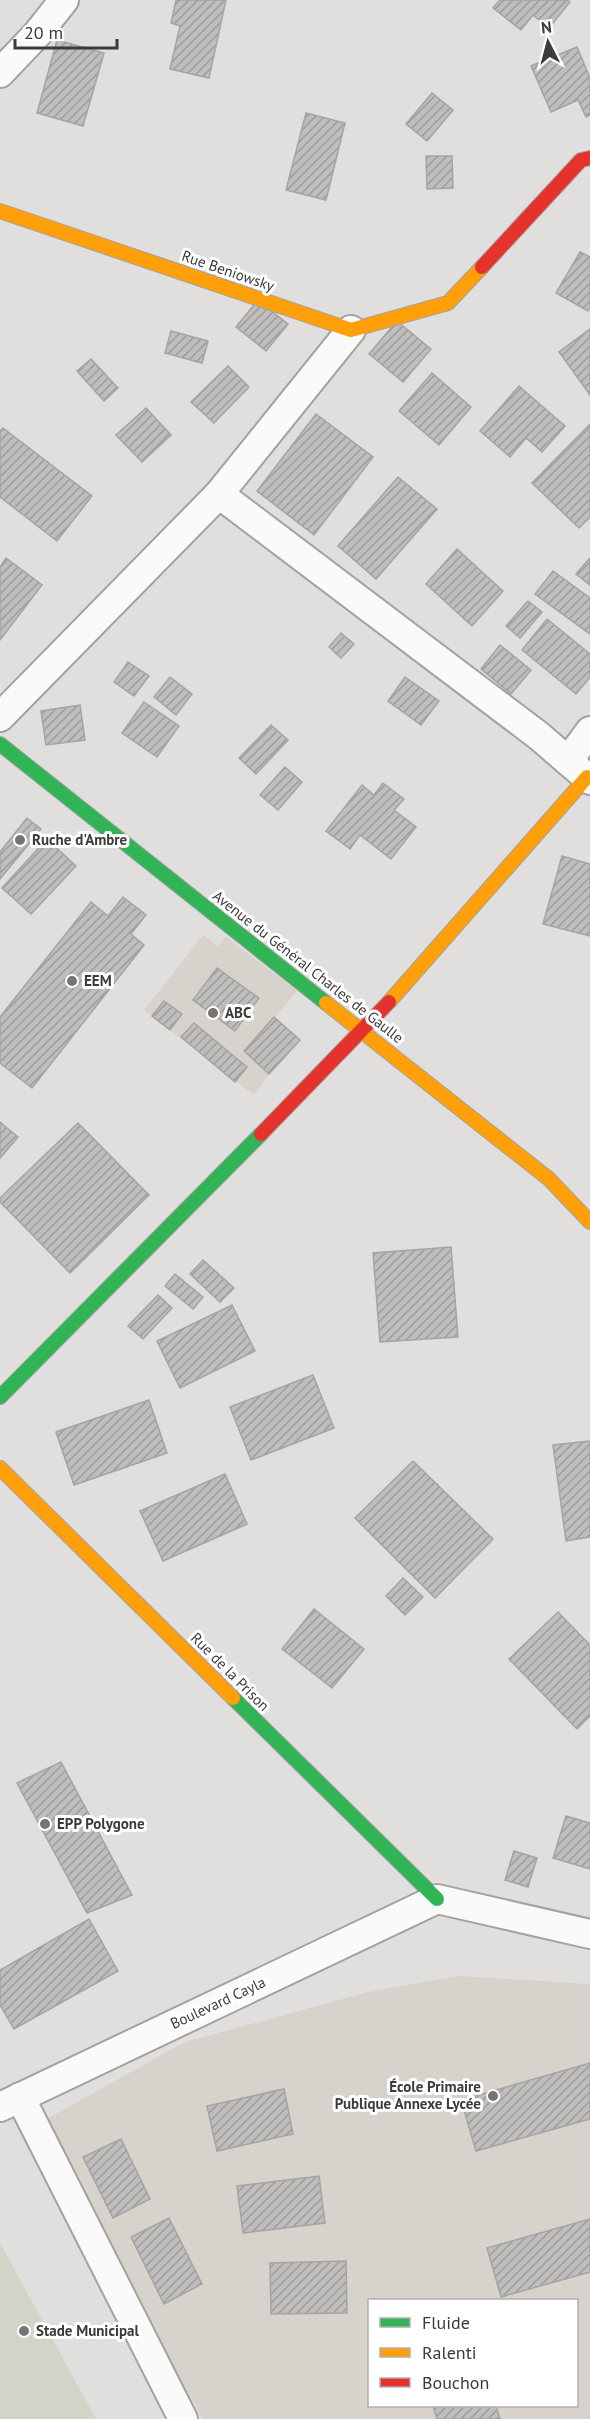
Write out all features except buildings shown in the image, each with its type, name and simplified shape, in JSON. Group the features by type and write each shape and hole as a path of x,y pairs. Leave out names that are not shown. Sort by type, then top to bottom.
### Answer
{"street":[{"path":"0,73 38,33 64,0"},
{"path":"0,717 219,494 351,330 448,303 581,160 590,158"},
{"name":"Rue Beniowsky","path":"0,211 351,330"},
{"path":"219,494 540,736 581,773"},
{"path":"0,1396 363,1031 581,773 590,731"},
{"name":"Avenue du Général Charles de Gaulle","path":"0,744 549,1179 590,1222"},
{"name":"Rue de la Prison","path":"0,1468 436,1899"},
{"path":"436,1899 590,1934"},
{"name":"Boulevard Cayla","path":"10,2102 436,1899"},
{"path":"10,2102 183,2419"}],"shaded area":[{"name":"ABC","path":"203,935 218,946 226,937 297,991 275,1017 300,1040 269,1074 254,1095 144,1010"},
{"path":"459,1976 590,1984 590,2419 203,2419 36,2125 185,2042 368,1992"},
{"name":"Stade Municipal","path":"0,2243 96,2419 0,2419"}],"traffic: fast":[{"path":"0,744 326,1003"},
{"path":"0,1397 261,1134"},
{"path":"233,1698 437,1899"}],"traffic: slow":[{"path":"0,211 351,330 448,303 482,267"},
{"path":"389,1002 587,777"},
{"path":"326,1003 549,1179 590,1222"},
{"path":"0,1468 233,1698"}],"traffic: jam":[{"path":"482,267 581,160 590,158"},
{"path":"261,1134 389,1002"}],"place":[{"name":"Ruche d'Ambre","path":"20,840"},
{"name":"EEM","path":"72,981"},
{"name":"ABC","path":"213,1013"},
{"name":"EPP Polygone","path":"45,1824"},
{"name":"École Primaire Publique Annexe Lycée","path":"493,2096"},
{"name":"Stade Municipal","path":"24,2331"}]}
